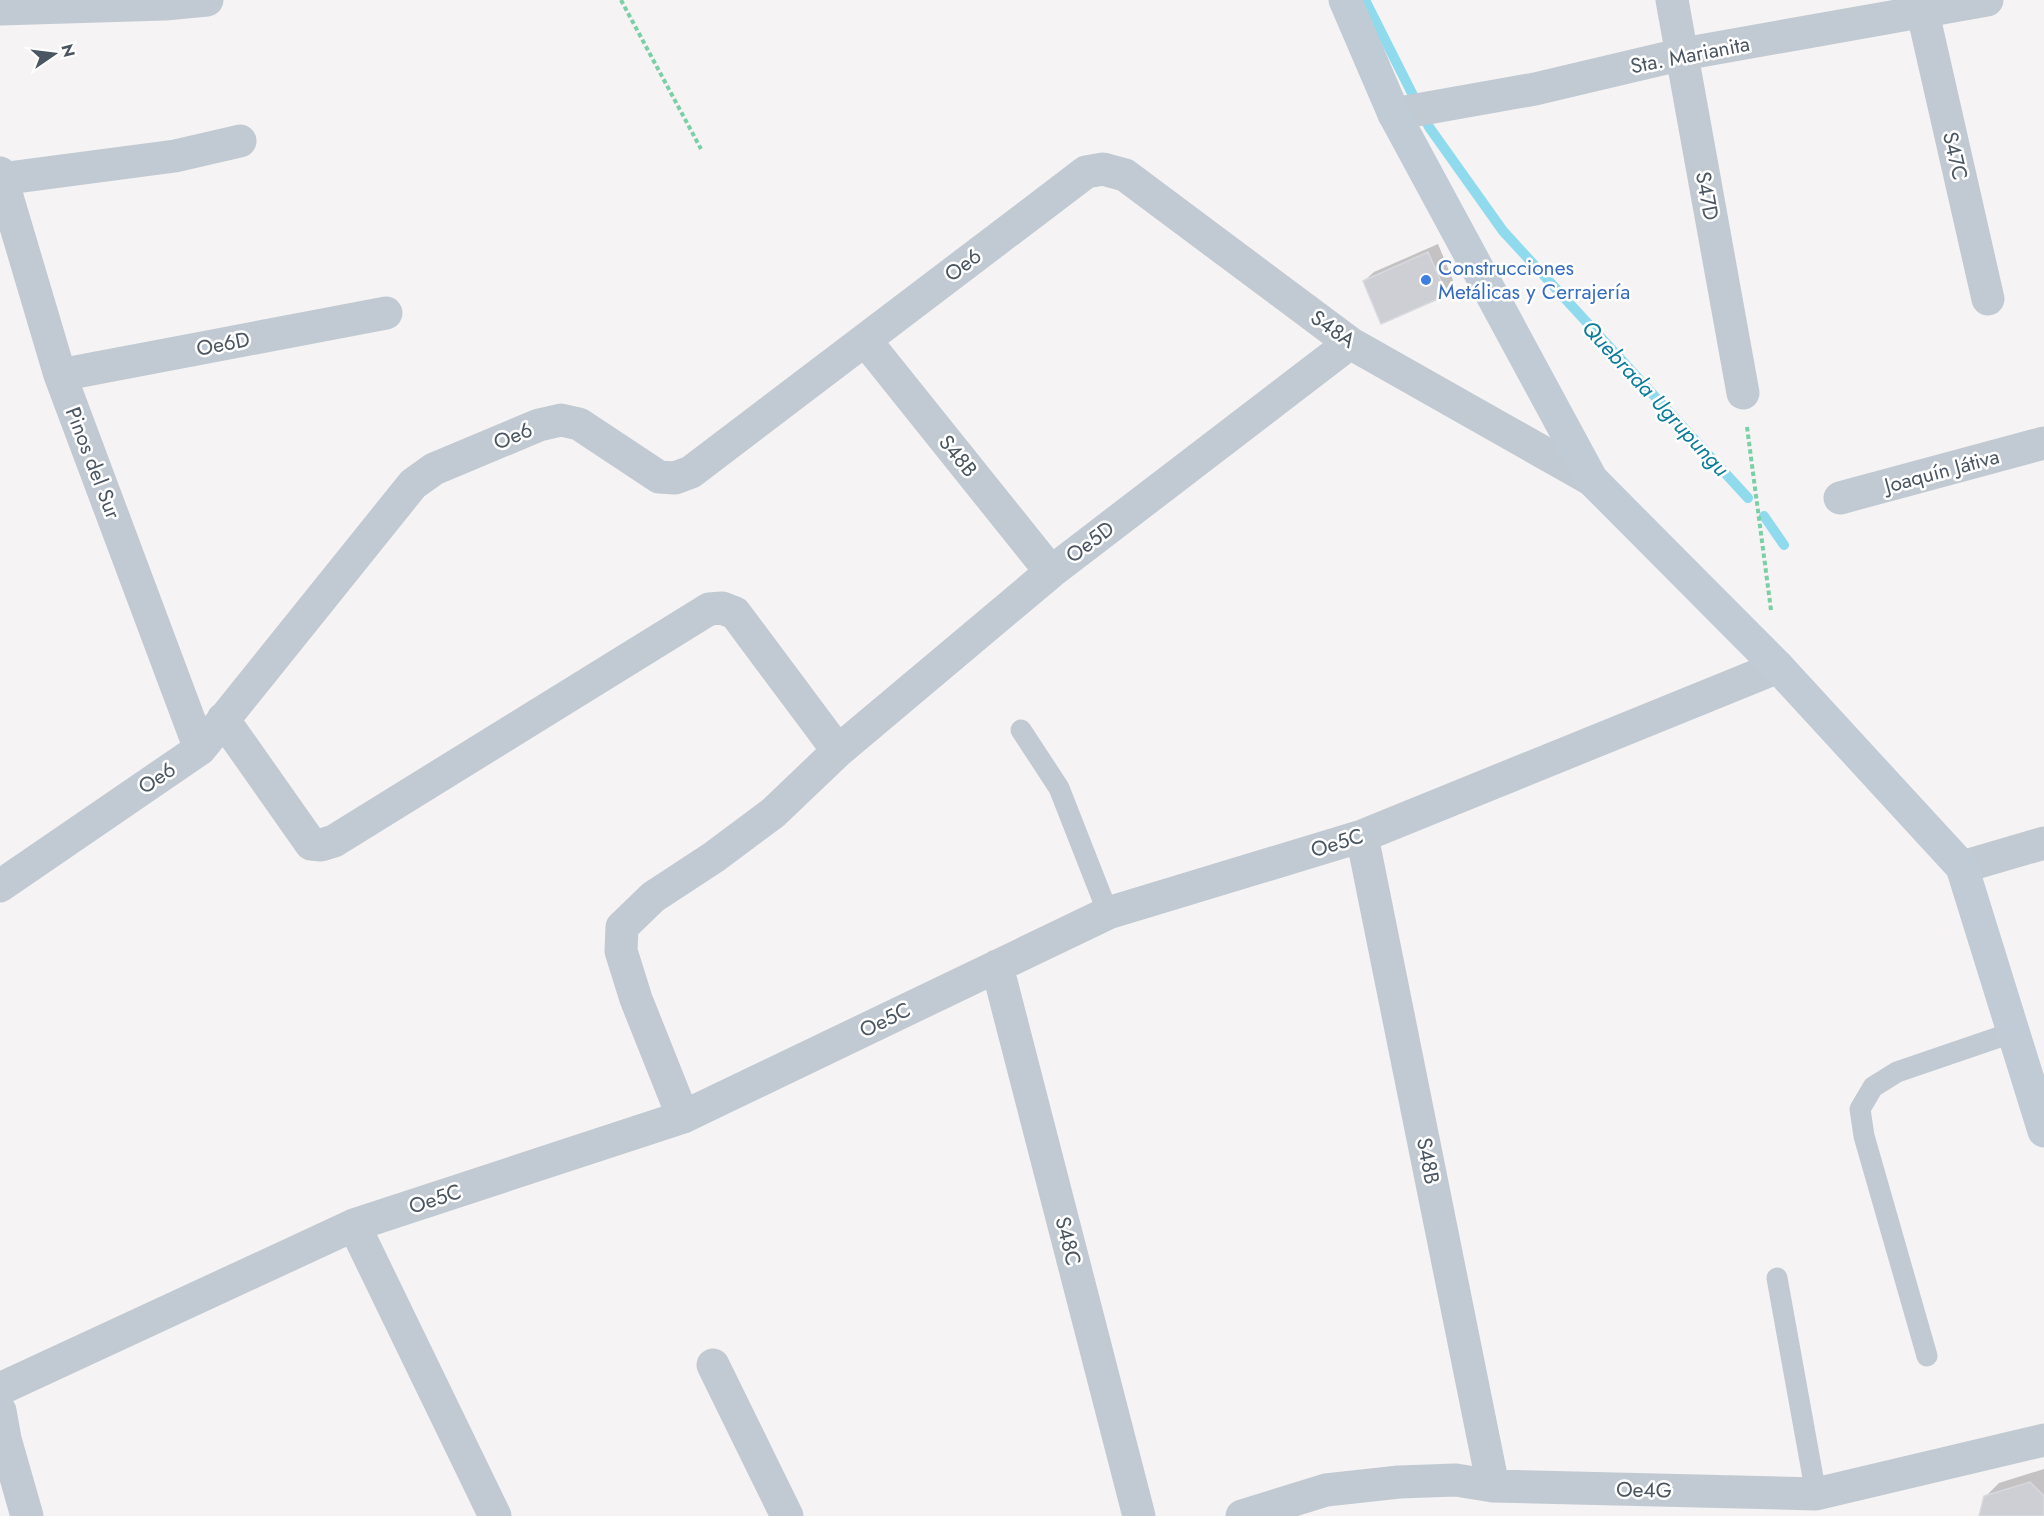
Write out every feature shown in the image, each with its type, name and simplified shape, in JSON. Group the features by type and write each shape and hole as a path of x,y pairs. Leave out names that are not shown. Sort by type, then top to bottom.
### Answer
{"street":[{"path":"0,9 165,4 207,0"},
{"path":"1345,0 1394,114 1592,480 1778,667 1962,867 2044,1131"},
{"name":"S47D","path":"1672,0 1743,393"},
{"name":"Sta. Marianita","path":"1394,114 1535,89 1683,54 1921,6 1987,0"},
{"name":"S47C","path":"1921,6 1988,299"},
{"path":"1,176 175,156 240,141"},
{"name":"S48A","path":"1086,172 1103,168 1125,175 1350,343 1592,480"},
{"name":"Oe6","path":"0,886 200,749 413,484 434,469 539,425 561,420 579,424 659,477 675,478 691,472 1086,172"},
{"name":"Pinos del Sur","path":"1,176 60,375 200,749"},
{"name":"Oe6D","path":"60,375 386,313"},
{"name":"S48B","path":"865,340 1051,572"},
{"name":"Oe5D","path":"684,1117 633,990 621,951 622,927 653,897 714,857 773,813 838,751 1051,572 1350,343"},
{"name":"Joaquín Játiva","path":"1840,498 2044,443"},
{"path":"223,718 311,844 321,845 334,841 709,609 722,608 735,613 838,751"},
{"name":"Oe5C","path":"0,1389 354,1225 684,1117 1108,912 1362,836 1778,667"},
{"name":"S48B","path":"1362,836 1493,1486"},
{"path":"1962,867 2044,843"},
{"name":"S48C","path":"997,966 1139,1516"},
{"path":"354,1225 495,1516"},
{"path":"713,1365 787,1516"},
{"path":"2,1431 27,1516"},
{"name":"Oe4G","path":"1242,1516 1326,1490 1422,1481 1456,1480 1493,1486 1816,1494 2044,1440"}],"lane":[{"path":"1021,730 1059,788 1108,912"},
{"path":"1927,1356 1864,1136 1860,1109 1873,1087 1897,1071 2013,1032"},
{"path":"1777,1278 1816,1494"}],"path":[{"path":"621,0 701,149"},
{"path":"1743,393 1778,667"}],"building":[{"path":"1428,252 1447,295 1381,324 1363,281"},
{"path":"2030,1482 2044,1496 2044,1516 1979,1516 1984,1496"}],"waterway":[{"name":"Quebrada Ugrupungu","path":"1365,0 1429,127 1503,231 1748,498"},
{"name":"Quebrada Ugrupungu","path":"1764,516 1784,545"}],"place":[{"name":"Construcciones Metálicas y Cerrajería","path":"1426,280"}]}
